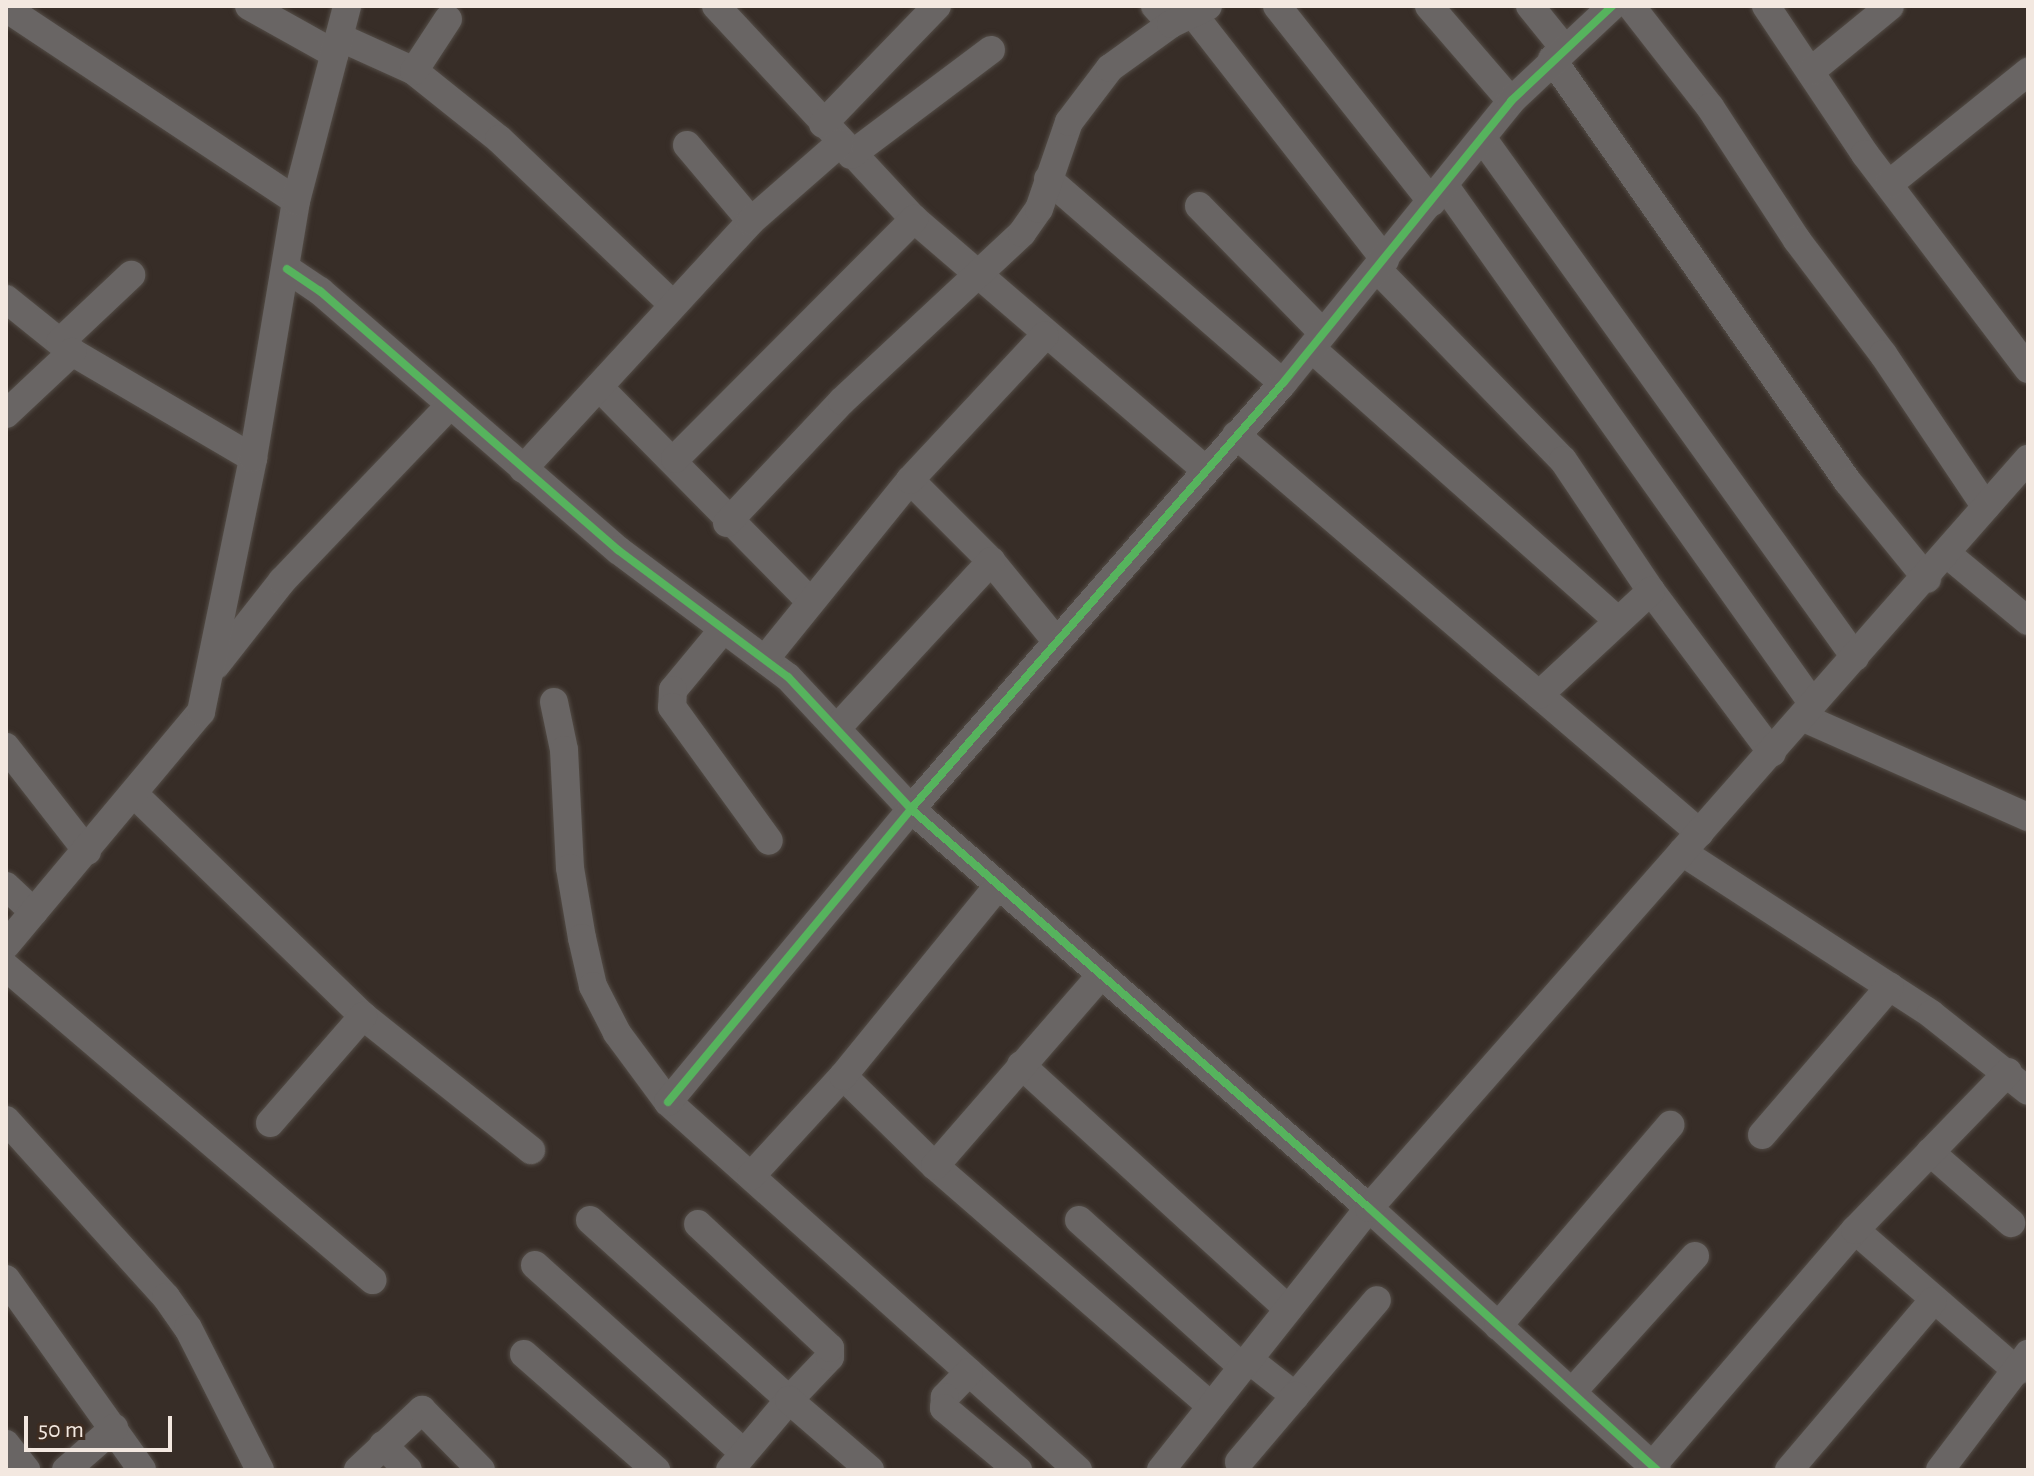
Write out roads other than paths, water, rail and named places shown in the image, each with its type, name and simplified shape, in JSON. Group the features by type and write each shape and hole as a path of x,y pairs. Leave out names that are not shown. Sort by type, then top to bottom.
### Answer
{"street":[{"path":"249,6 337,46 414,71 499,139 672,304"},
{"path":"6,945 135,795 201,712 253,458 296,201 347,6"},
{"path":"716,6 838,141 914,219 1045,335 1205,469"},
{"path":"523,469 751,221 838,141 937,6"},
{"path":"1277,6 1438,194 1808,711 2028,817"},
{"path":"1429,6 1511,101"},
{"path":"1530,6 1558,53 1848,482 1927,579"},
{"path":"668,1102 911,809 1283,383 1511,101 1558,53 1612,6"},
{"path":"1631,6 1710,107 1797,240 1883,354 1986,507"},
{"path":"1766,6 1889,184 2028,369"},
{"path":"1811,71 1890,6"},
{"path":"6,8 296,201"},
{"path":"727,523 842,401 1022,233 1039,209 1069,122 1092,89 1127,52 1182,13 1381,265 1563,460 1651,591 1772,753"},
{"path":"414,71 448,19"},
{"path":"838,141 991,50"},
{"path":"1889,184 2028,72"},
{"path":"1483,139 1855,657"},
{"path":"687,145 751,221"},
{"path":"1048,179 1283,383"},
{"path":"1199,206 1317,341 1617,620"},
{"path":"675,459 914,219"},
{"path":"287,269 320,291 523,469 721,632 766,658 838,727 911,809 1369,1208 1654,1468 1855,1230 1930,1152 2018,1082 1691,843 1539,695 1236,435"},
{"path":"6,414 131,275"},
{"path":"6,299 66,347 253,458"},
{"path":"766,658 910,480 1045,335"},
{"path":"599,387 675,459 727,523 810,601"},
{"path":"211,672 282,581 450,405"},
{"path":"1161,1470 1369,1208 1927,579 2028,459"},
{"path":"910,480 991,561 1057,642"},
{"path":"1947,554 2028,621"},
{"path":"838,727 991,561"},
{"path":"1539,695 1651,591"},
{"path":"721,632 673,690 672,707 769,841"},
{"path":"554,702 564,750 570,868 593,986 617,1033 668,1102 1078,1470"},
{"path":"6,747 87,851"},
{"path":"135,795 363,1016 531,1150"},
{"path":"6,886 34,912"},
{"path":"751,1176 843,1076 998,886"},
{"path":"6,967 372,1280"},
{"path":"935,1166 1100,976"},
{"path":"1762,1135 1890,986"},
{"path":"270,1123 363,1016"},
{"path":"1021,1065 1288,1309"},
{"path":"843,1076 935,1166 1211,1406"},
{"path":"6,1120 166,1297 188,1328 260,1470"},
{"path":"1498,1326 1670,1125"},
{"path":"1930,1152 2011,1223"},
{"path":"590,1220 870,1470"},
{"path":"1079,1220 1245,1363 1295,1396"},
{"path":"535,1265 734,1466 830,1357 830,1348 698,1224"},
{"path":"1855,1230 1933,1301 2024,1365 1940,1470"},
{"path":"1573,1391 1695,1256"},
{"path":"6,1279 142,1470"},
{"path":"1239,1462 1377,1300"},
{"path":"1789,1470 1933,1301"},
{"path":"524,1354 656,1470"},
{"path":"969,1372 945,1397 944,1408 1018,1470"},
{"path":"358,1470 422,1410 481,1470"},
{"path":"66,1470 114,1428"},
{"path":"6,1444 26,1470"},
{"path":"383,1445 408,1470"}]}
